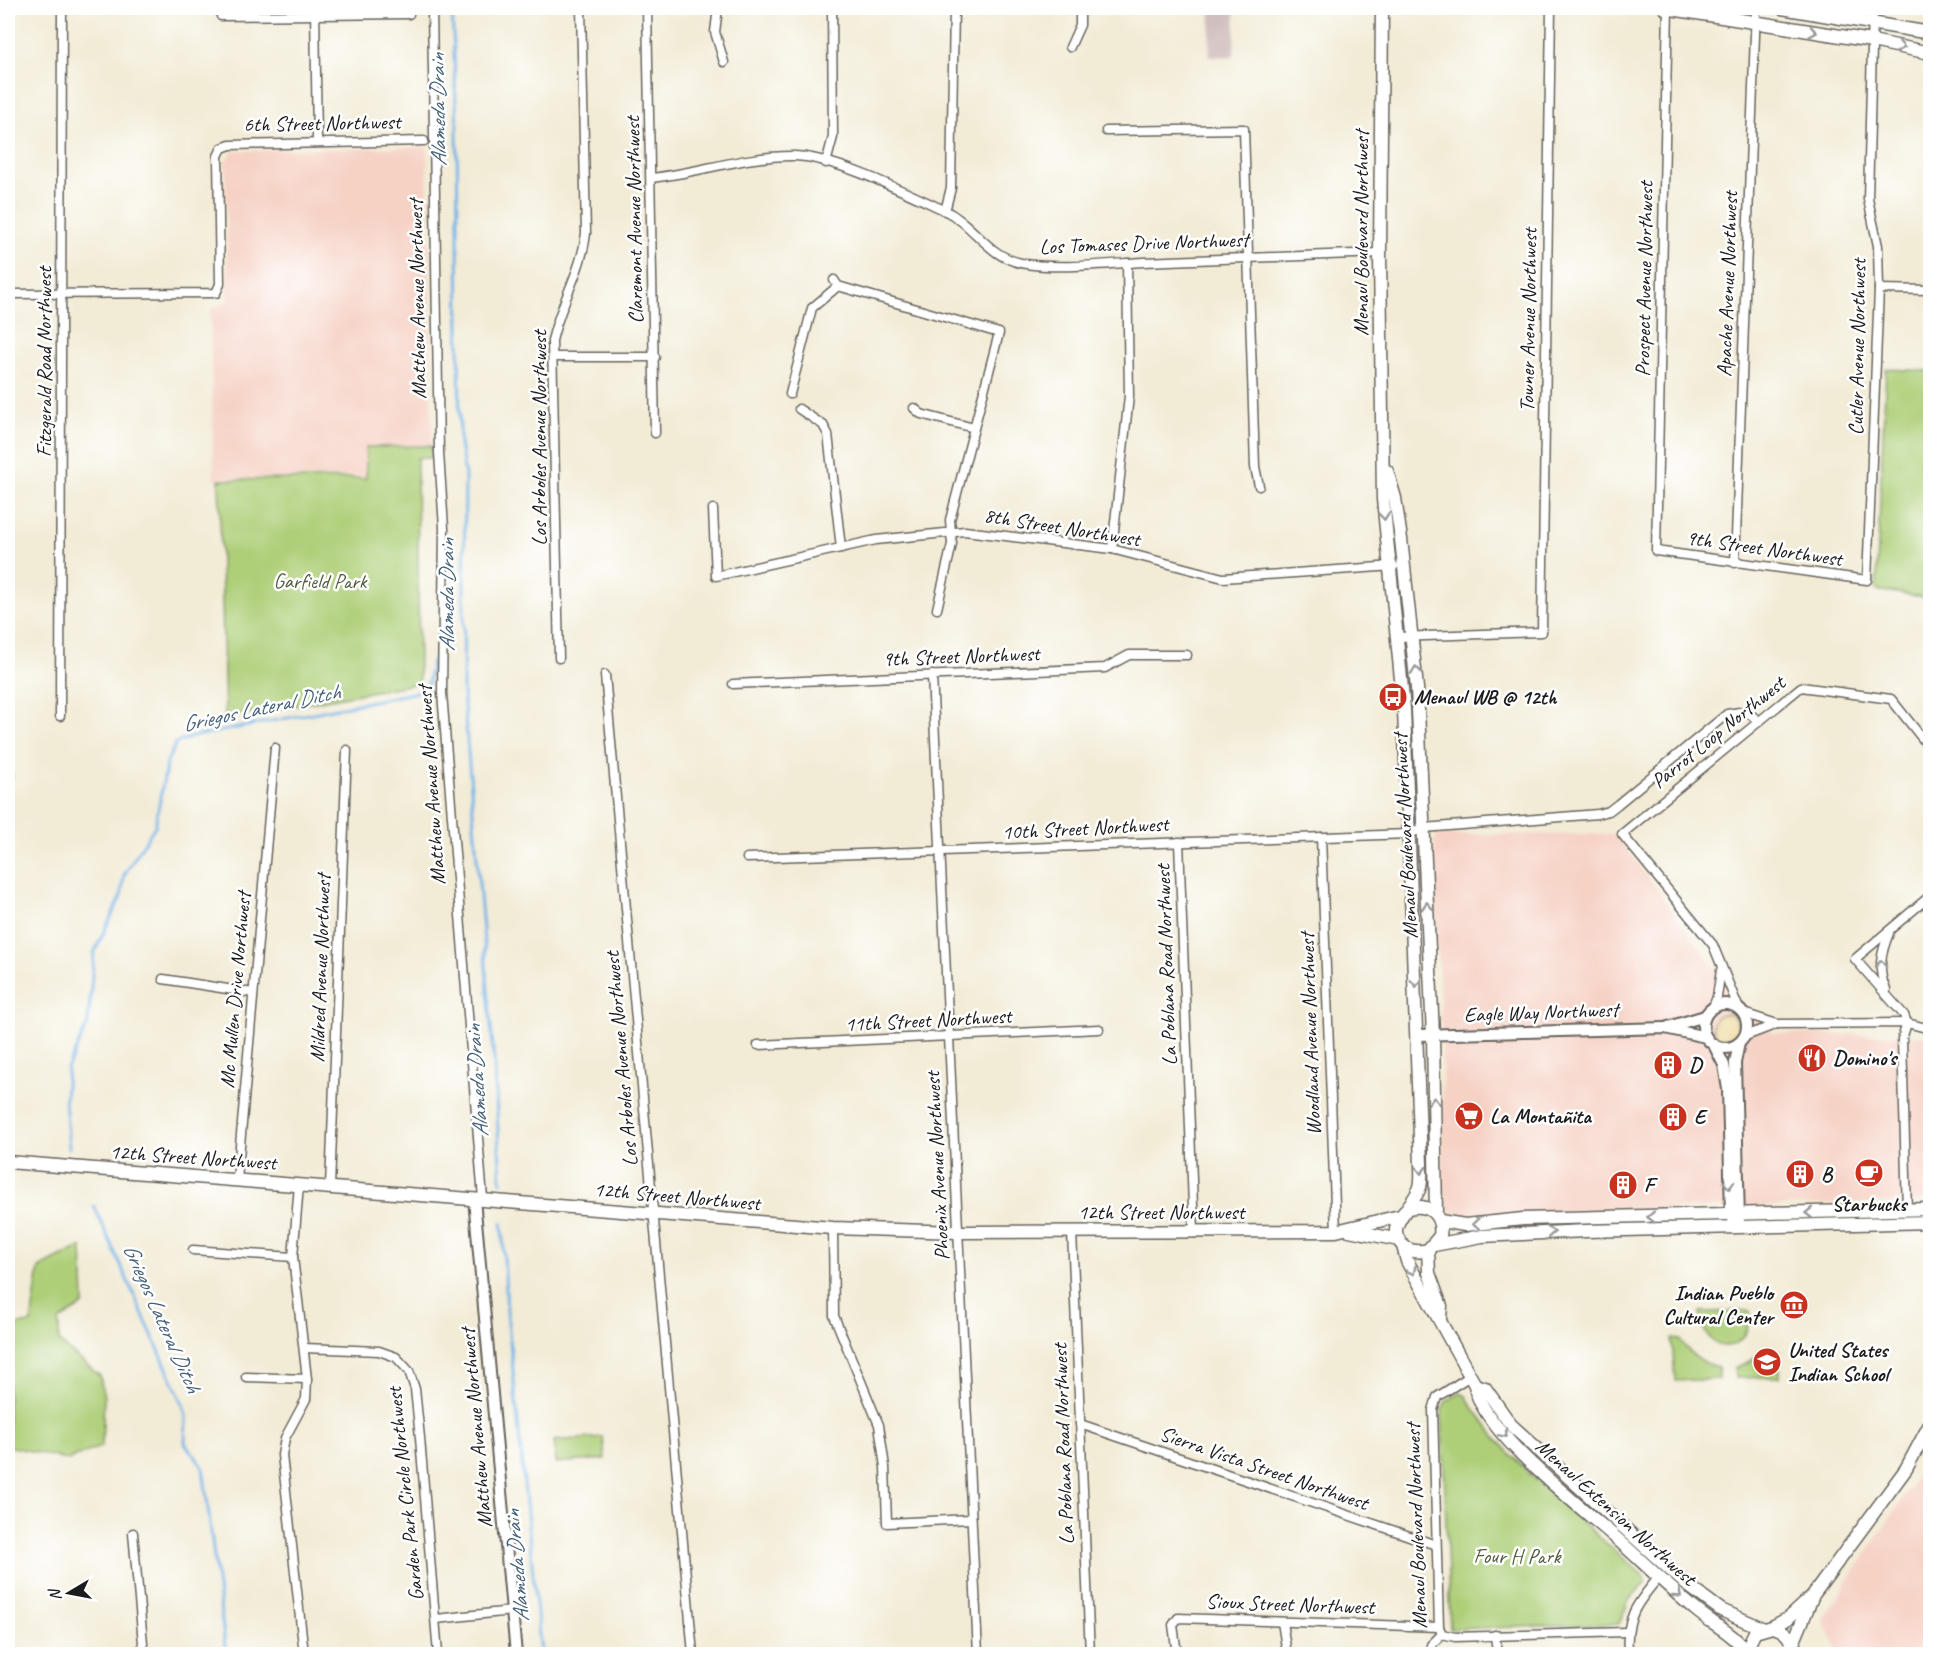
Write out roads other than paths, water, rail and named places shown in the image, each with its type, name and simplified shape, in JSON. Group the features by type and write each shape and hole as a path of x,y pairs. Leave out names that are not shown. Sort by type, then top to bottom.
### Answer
{"main road":[{"name":"Menaul Boulevard Northwest","path":"1382,8 1380,253 1383,499 1397,638 1409,834 1418,1035 1421,1177 1420,1187 1405,1212"},
{"path":"1667,8 1872,41 1930,53"},
{"path":"1782,8 1930,33"},
{"name":"Menaul Boulevard Northwest","path":"1384,458 1395,498 1412,637 1424,828 1438,1218"},
{"name":"12th Street Northwest","path":"8,1162 833,1228 959,1232 1340,1230 1401,1243"},
{"path":"1472,1380 1440,1318 1432,1311 1407,1261 1396,1226 1405,1212 1424,1207 1438,1218 1465,1225 1523,1219 1930,1222"},
{"path":"1401,1243 1417,1252 1482,1236 1930,1209"},
{"name":"12th Street Northwest","path":"1340,1230 1405,1212"},
{"path":"1438,1218 1440,1236 1431,1247 1429,1273 1441,1306 1440,1318"},
{"name":"Menaul Extension Northwest","path":"1472,1380 1476,1396 1488,1413 1539,1472 1697,1612 1730,1632 1748,1654"},
{"name":"Menaul Extension Northwest","path":"1472,1380 1485,1388 1511,1425 1686,1584 1721,1611 1785,1632 1792,1649"},
{"path":"1748,1654 1750,1638 1767,1627 1787,1619 1813,1595 1906,1468 1930,1424"},
{"path":"1792,1649 1813,1595"}],"street":[{"name":"Fitzgerald Road Northwest","path":"60,716 62,8"},
{"name":"Matthew Avenue Northwest","path":"432,8 439,453 444,528 442,693 479,1199 516,1654"},
{"name":"Los Arboles Avenue Northwest","path":"559,658 552,340 556,321 584,255 586,233 581,8"},
{"name":"Claremont Avenue Northwest","path":"647,8 655,432"},
{"path":"718,8 715,32 724,62"},
{"path":"826,163 833,136 832,8"},
{"path":"945,211 951,188 954,8"},
{"path":"1070,47 1080,25 1080,8"},
{"name":"Towner Avenue Northwest","path":"1412,637 1542,632 1551,8"},
{"name":"Prospect Avenue Northwest","path":"1656,551 1667,8"},
{"name":"Apache Avenue Northwest","path":"1735,563 1756,8"},
{"name":"Cutler Avenue Northwest","path":"1867,580 1879,289 1878,246 1868,199 1873,8"},
{"path":"221,16 315,11 409,14"},
{"path":"315,11 317,142"},
{"path":"1106,131 1244,129 1250,258 1255,467 1259,486"},
{"name":"6th Street Northwest","path":"62,294 216,293 220,284 218,156 222,148 230,145 424,141"},
{"name":"Los Tomases Drive Northwest","path":"651,178 704,167 781,156 798,156 826,163 945,211 968,224 989,248 1021,263 1127,263 1380,253"},
{"path":"1112,549 1129,396 1127,263"},
{"path":"790,394 812,308 836,283 999,333 950,520 952,544 937,609"},
{"path":"1879,289 1930,290"},
{"path":"8,294 62,294"},
{"path":"554,357 655,357"},
{"path":"914,408 921,414 974,428"},
{"path":"799,409 823,425 828,434 841,548"},
{"name":"8th Street Northwest","path":"713,509 716,576 876,540 951,532 981,532 1112,549 1223,578 1404,566"},
{"name":"9th Street Northwest","path":"1656,551 1867,580"},
{"path":"1397,638 1412,637"},
{"name":"9th Street Northwest","path":"733,684 1105,668 1129,655 1186,655"},
{"name":"Los Arboles Avenue Northwest","path":"605,675 693,1654"},
{"name":"Phoenix Avenue Northwest","path":"932,675 978,1654"},
{"name":"Parrot Loop Northwest","path":"1722,967 1713,945 1622,834 1801,687 1887,698 1930,748"},
{"name":"10th Street Northwest","path":"747,858 942,853 1409,834 1424,828 1609,811 1728,714 1746,711 1759,721"},
{"name":"Mc Mullen Drive Northwest","path":"237,1180 275,748"},
{"name":"Mildred Avenue Northwest","path":"330,1187 346,750"},
{"path":"8,810 9,774"},
{"name":"Woodland Avenue Northwest","path":"1321,837 1340,1230"},
{"name":"La Poblana Road Northwest","path":"1179,842 1194,1232"},
{"path":"1907,1210 1902,1039 1907,1023 1904,1015 1855,959 1930,896"},
{"path":"1890,930 1882,949 1880,970 1890,998"},
{"path":"1722,967 1747,1025 1735,1064 1736,1219"},
{"path":"1722,967 1717,997 1703,1023 1724,1065 1728,1089 1736,1219"},
{"path":"163,980 253,993"},
{"path":"1709,1011 1726,1004 1777,1024 1907,1023 1930,1029"},
{"name":"Eagle Way Northwest","path":"1665,1028 1709,1011"},
{"path":"1710,1041 1727,1048 1777,1024"},
{"name":"Eagle Way Northwest","path":"1418,1035 1665,1028 1710,1041"},
{"name":"11th Street Northwest","path":"758,1045 1099,1029"},
{"path":"299,1185 294,1257 307,1379 306,1399 285,1438 282,1455 304,1654"},
{"path":"833,1228 834,1316 879,1425 885,1467 887,1523 971,1519"},
{"name":"La Poblana Road Northwest","path":"1072,1232 1090,1654"},
{"path":"193,1250 294,1257"},
{"name":"Garden Park Circle Northwest","path":"304,1348 379,1351 396,1357 409,1371 415,1389 438,1654"},
{"path":"246,1377 307,1379"},
{"name":"Menaul Boulevard Northwest","path":"1430,1654 1431,1645 1441,1630 1436,1545 1433,1410 1437,1397 1472,1380"},
{"name":"Sierra Vista Street Northwest","path":"1080,1424 1436,1545"},
{"path":"133,1533 144,1654"},
{"path":"1628,1654 1626,1632 1640,1600 1659,1577"},
{"path":"435,1619 512,1611"},
{"name":"Sioux Street Northwest","path":"1177,1654 1173,1625 1178,1618 1441,1630 1455,1637 1626,1632"},
{"path":"1282,1622 1287,1654"},
{"path":"1495,1635 1497,1654"}],"waterway":[{"name":"Alameda Drain","path":"452,8 457,128 460,444 465,476 463,693 494,1061 501,1182"},
{"name":"Griegos Lateral Ditch","path":"69,1148 65,1100 67,1069 88,1023 94,953 121,896 124,875 155,826 167,762 176,743 192,737 413,693 427,688 432,661"},
{"name":"Griegos Lateral Ditch","path":"94,1206 183,1404 186,1416 185,1443 203,1467 226,1654"},
{"name":"Alameda Drain","path":"502,1223 507,1311 541,1654"}],"place":[{"name":"Menaul WB @ 12th","path":"1393,697"},
{"name":"Domino's","path":"1812,1058"},
{"name":"D","path":"1668,1065"},
{"name":"La Montañita","path":"1469,1116"},
{"name":"E","path":"1673,1117"},
{"name":"Starbucks","path":"1869,1173"},
{"name":"B","path":"1800,1174"},
{"name":"F","path":"1623,1185"},
{"name":"Indian Pueblo Cultural Center","path":"1794,1305"},
{"name":"United States Indian School","path":"1767,1362"}],"park label":[{"name":"Garfield Park","path":"320,581"},
{"name":"Four H Park","path":"1517,1556"}]}
